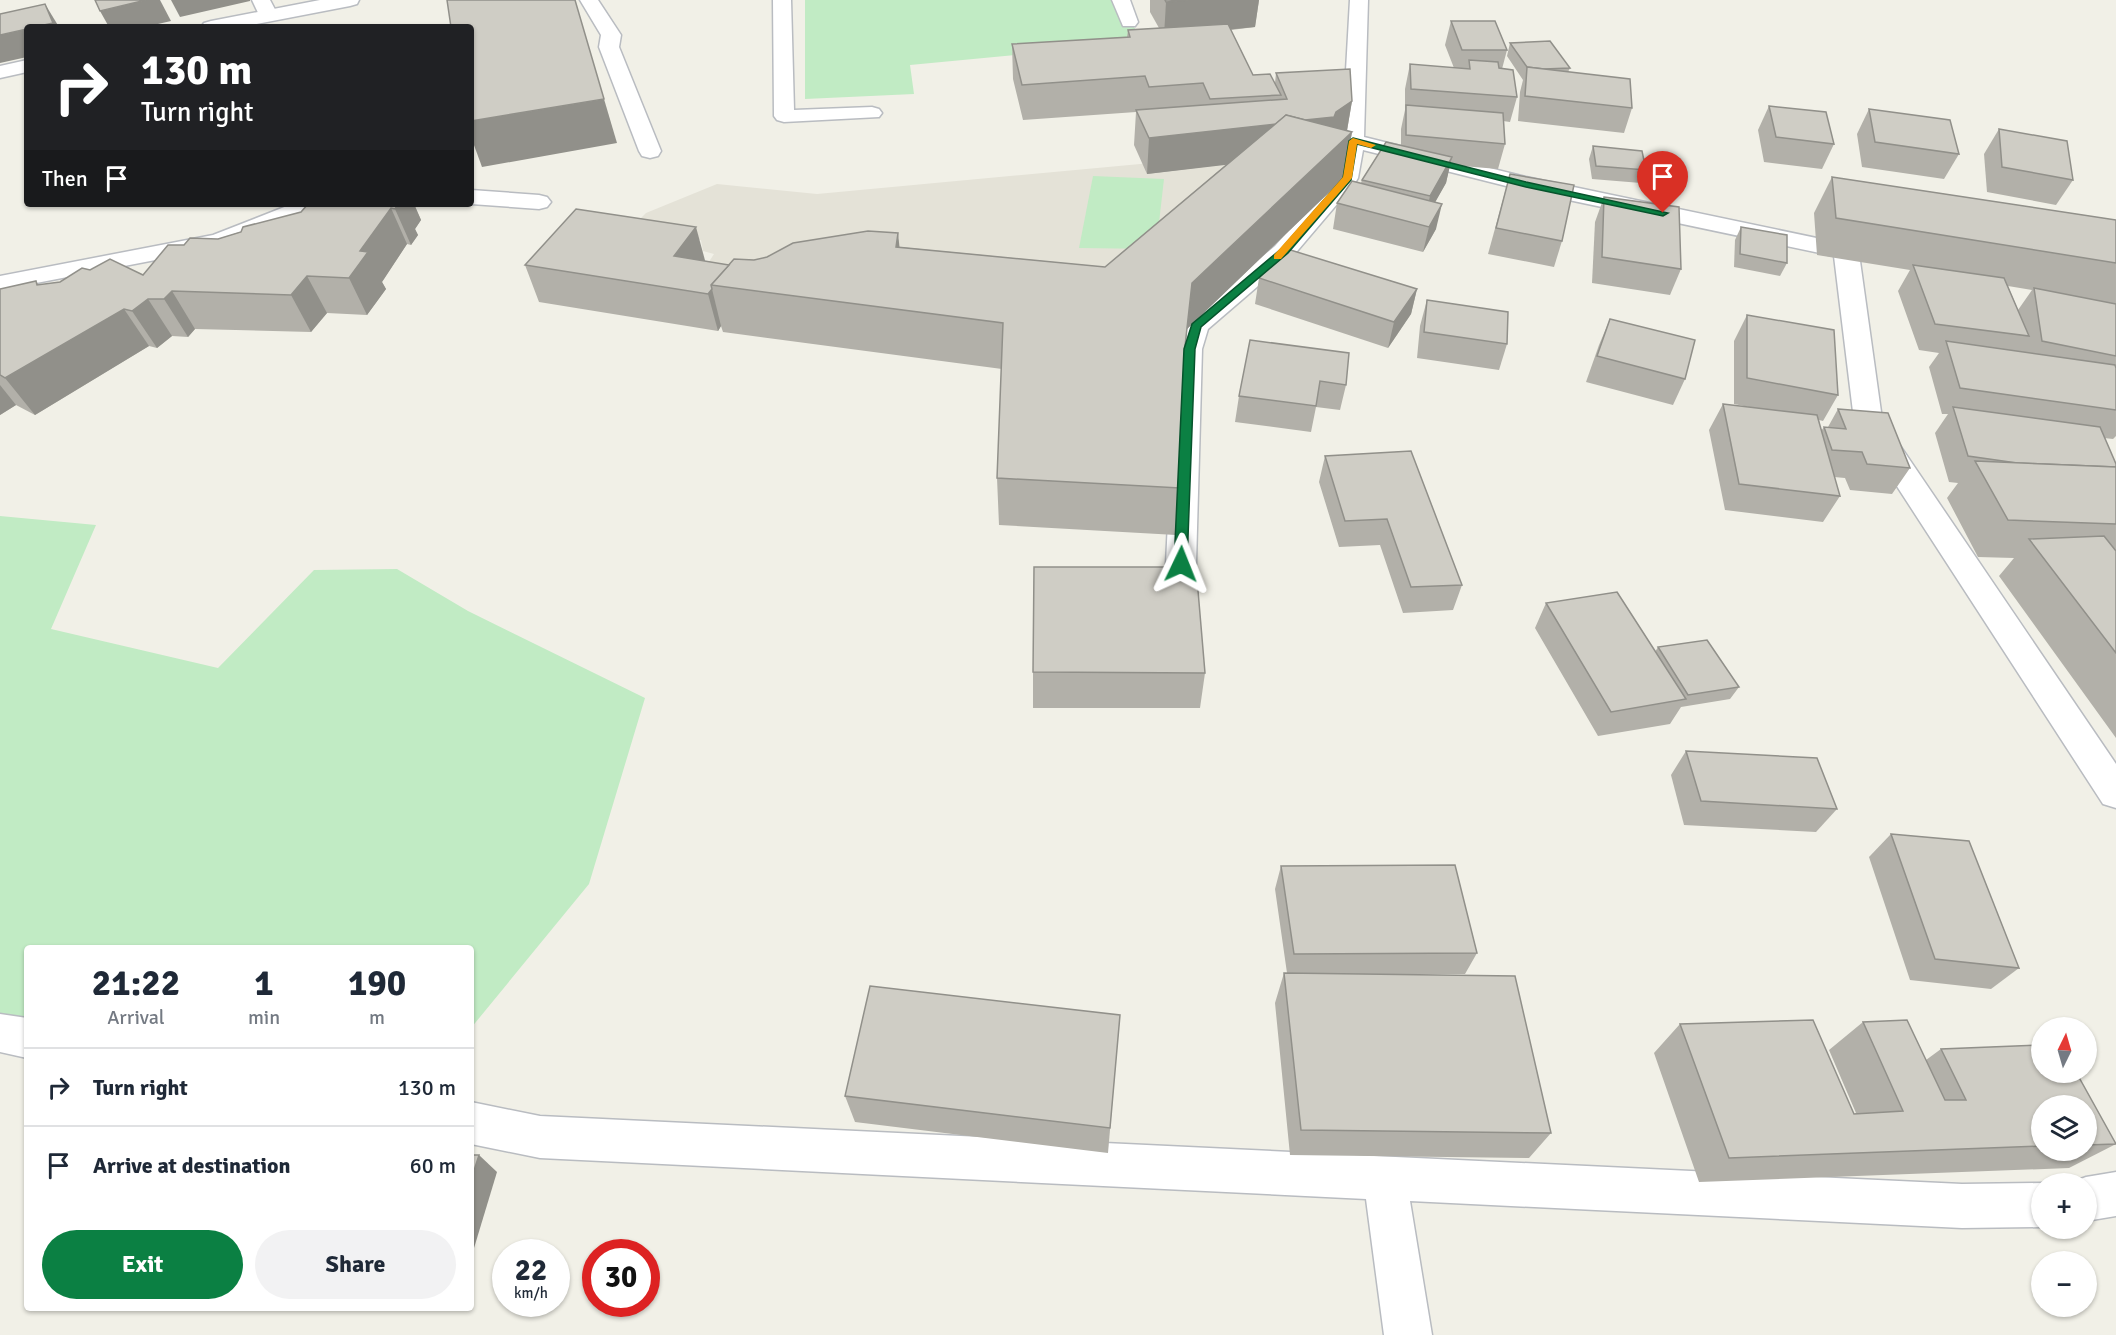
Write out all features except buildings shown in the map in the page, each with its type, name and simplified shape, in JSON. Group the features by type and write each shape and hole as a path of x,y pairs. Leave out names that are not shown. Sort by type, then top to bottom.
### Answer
{"street":[{"path":"219,24 265,7 350,0"},
{"path":"589,0 611,35 609,47 650,151"},
{"path":"1181,564 1189,349 1196,326 1284,251 1347,178 1353,141 1359,0"},
{"path":"0,72 24,67"},
{"path":"1353,141 1526,184 1880,257"},
{"path":"474,197 539,202"},
{"path":"0,283 219,241 305,207"},
{"path":"1846,251 1868,420 2116,793"},
{"path":"0,1034 24,1038"},
{"path":"474,1124 540,1137 1962,1206 2031,1205"},
{"path":"1385,1178 1408,1335"},
{"path":"2097,1197 2116,1194"}],"lane":[{"path":"782,0 784,116 872,113"},
{"path":"1121,0 1129,22"}],"shaded area":[{"path":"1259,153 1089,301 697,280 714,254 703,251 701,240 625,234 646,213 717,184 817,194"}],"green space":[{"path":"805,0 1117,0 1144,43 910,65 914,94 805,99"},
{"path":"1093,176 1164,179 1156,249 1079,248"},
{"path":"0,516 96,525 51,629 218,668 314,570 397,569 468,611 645,698 589,884 474,1024 474,945 24,945 24,1021 0,1017"}],"slow traffic":[{"path":"1277,257 1347,178 1353,141 1371,145"}],"route":[{"path":"1181,564 1189,349 1196,326 1284,251 1347,178 1353,141 1526,184 1663,213"}]}
